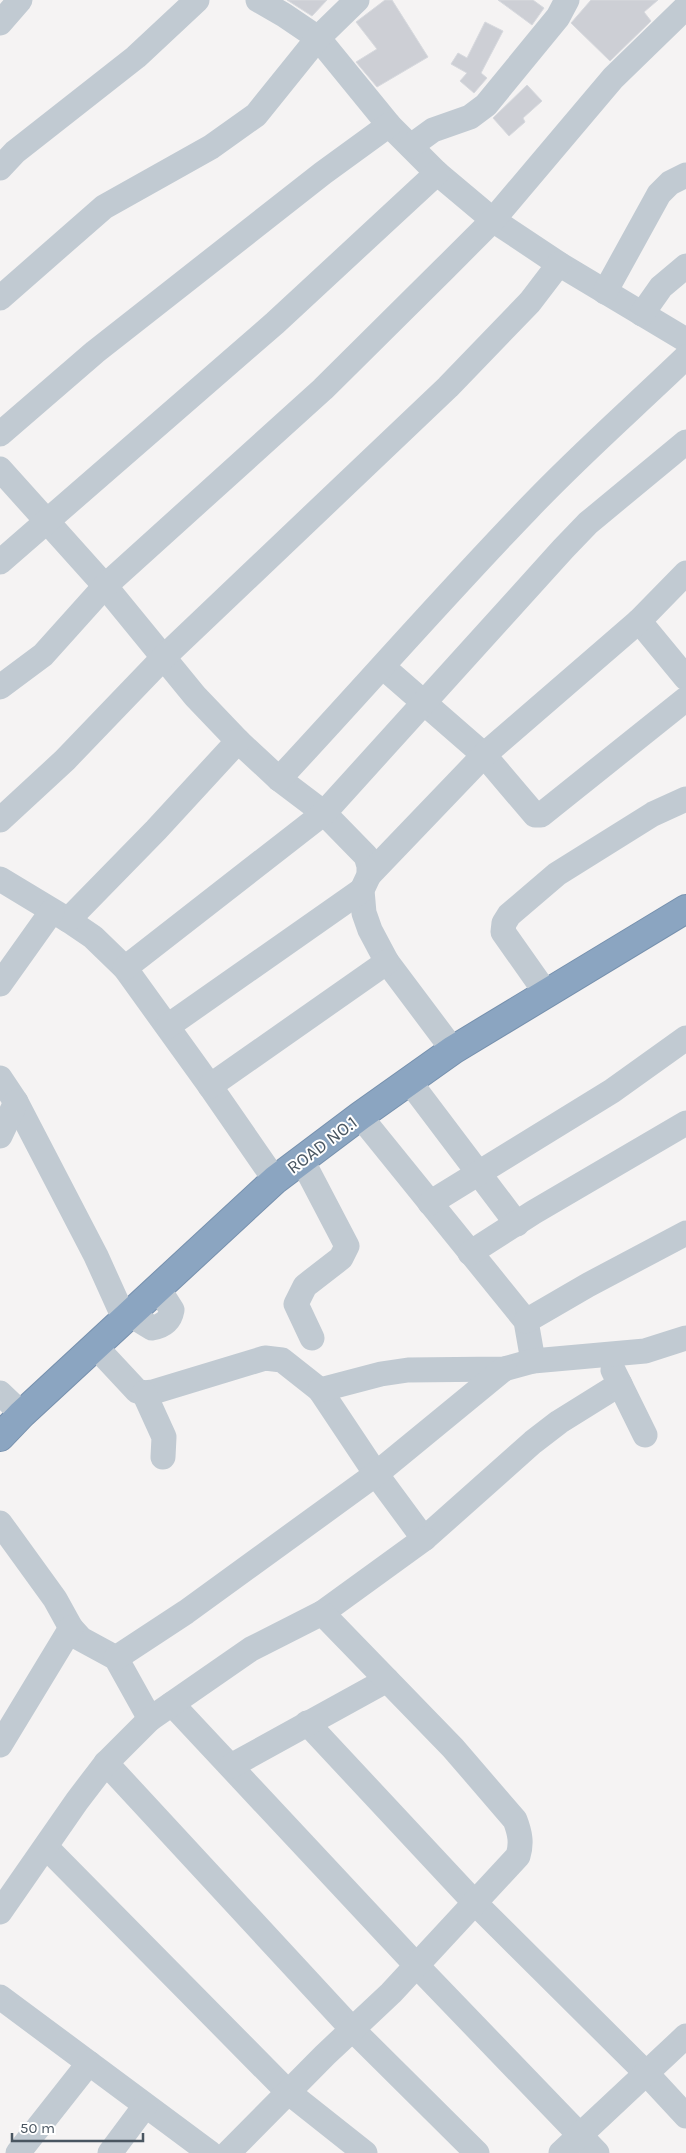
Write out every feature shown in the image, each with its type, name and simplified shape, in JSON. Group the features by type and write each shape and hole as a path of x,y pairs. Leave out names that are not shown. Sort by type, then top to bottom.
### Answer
{"highway":[{"name":"ROAD NO.1","path":"0,1437 22,1414 275,1180 360,1116 453,1050 686,909"}],"street":[{"path":"0,23 20,0"},
{"path":"0,168 15,152 136,57 197,0"},
{"path":"258,0 318,38 389,125 437,173 493,220 559,264 686,340"},
{"path":"0,298 104,207 211,147 256,115 318,38 357,0"},
{"path":"410,146 433,130 470,117 486,104 558,17 568,0"},
{"path":"0,687 43,655 105,586 323,388 493,220 613,78 681,22"},
{"path":"0,434 95,352 324,173 389,125"},
{"path":"0,562 275,323 437,173"},
{"path":"605,292 659,194 670,183 686,175"},
{"path":"0,820 65,760 164,657 448,387 530,302 559,264"},
{"path":"642,314 661,287 686,266"},
{"path":"279,779 527,510 580,456 686,357"},
{"path":"124,968 324,813 588,523 686,442"},
{"path":"0,469 105,586 195,696 238,742 279,779 324,813 366,856 369,866 364,913 387,962 453,1050"},
{"path":"168,1026 366,882 484,755 639,621 686,573"},
{"path":"639,621 686,678"},
{"path":"383,667 484,755 535,815 541,815 686,699"},
{"path":"0,984 60,915 156,830 238,742"},
{"path":"546,993 503,932 504,923 509,915 557,874 653,814 686,799"},
{"path":"0,879 60,915 93,938 124,968 168,1026 275,1180"},
{"path":"210,1086 387,962"},
{"path":"430,1203 612,1091 686,1038"},
{"path":"0,1078 16,1102 127,1316"},
{"path":"409,1081 517,1224"},
{"path":"0,1136 16,1102"},
{"path":"360,1116 526,1321 533,1361"},
{"path":"470,1253 686,1123"},
{"path":"302,1160 347,1246 341,1258 305,1286 296,1304 312,1338"},
{"path":"526,1321 588,1285 686,1233"},
{"path":"320,1390 381,1374 408,1370 504,1369 533,1361 645,1351 686,1338"},
{"path":"95,1346 137,1391 144,1393 154,1392 265,1358 282,1360 320,1390 376,1474 424,1539"},
{"path":"605,1354 645,1435"},
{"path":"116,1658 186,1612 376,1474 504,1369"},
{"path":"0,1912 106,1763 150,1719 251,1649 322,1613 424,1539 539,1437 559,1422 620,1384"},
{"path":"0,1393 22,1414"},
{"path":"144,1393 164,1437 163,1457"},
{"path":"0,1523 55,1599 71,1628 81,1639 116,1658 150,1719"},
{"path":"0,1998 144,2106 226,2152 417,1966 518,1856 521,1847 520,1833 515,1820 453,1748 322,1613"},
{"path":"0,1745 71,1628"},
{"path":"231,1766 387,1680"},
{"path":"172,1704 417,1966 597,2153"},
{"path":"307,1723 476,1903 647,2074 686,2116"},
{"path":"106,1763 353,2030 477,2153"},
{"path":"46,1846 288,2092 366,2153"},
{"path":"561,2153 686,2036"},
{"path":"18,2153 89,2063"},
{"path":"110,2153 144,2106"}],"building":[{"path":"287,0 327,0 312,16"},
{"path":"385,0 392,0 428,57 377,87 356,62 377,49 356,22"},
{"path":"498,0 533,0 544,8 532,25"},
{"path":"591,0 658,0 644,12 651,21 610,61 571,23"},
{"path":"485,22 503,31 481,73 487,78 474,93 460,81 467,73 451,64 458,53 467,58"},
{"path":"527,85 542,101 523,118 525,122 509,136 493,118"}]}
